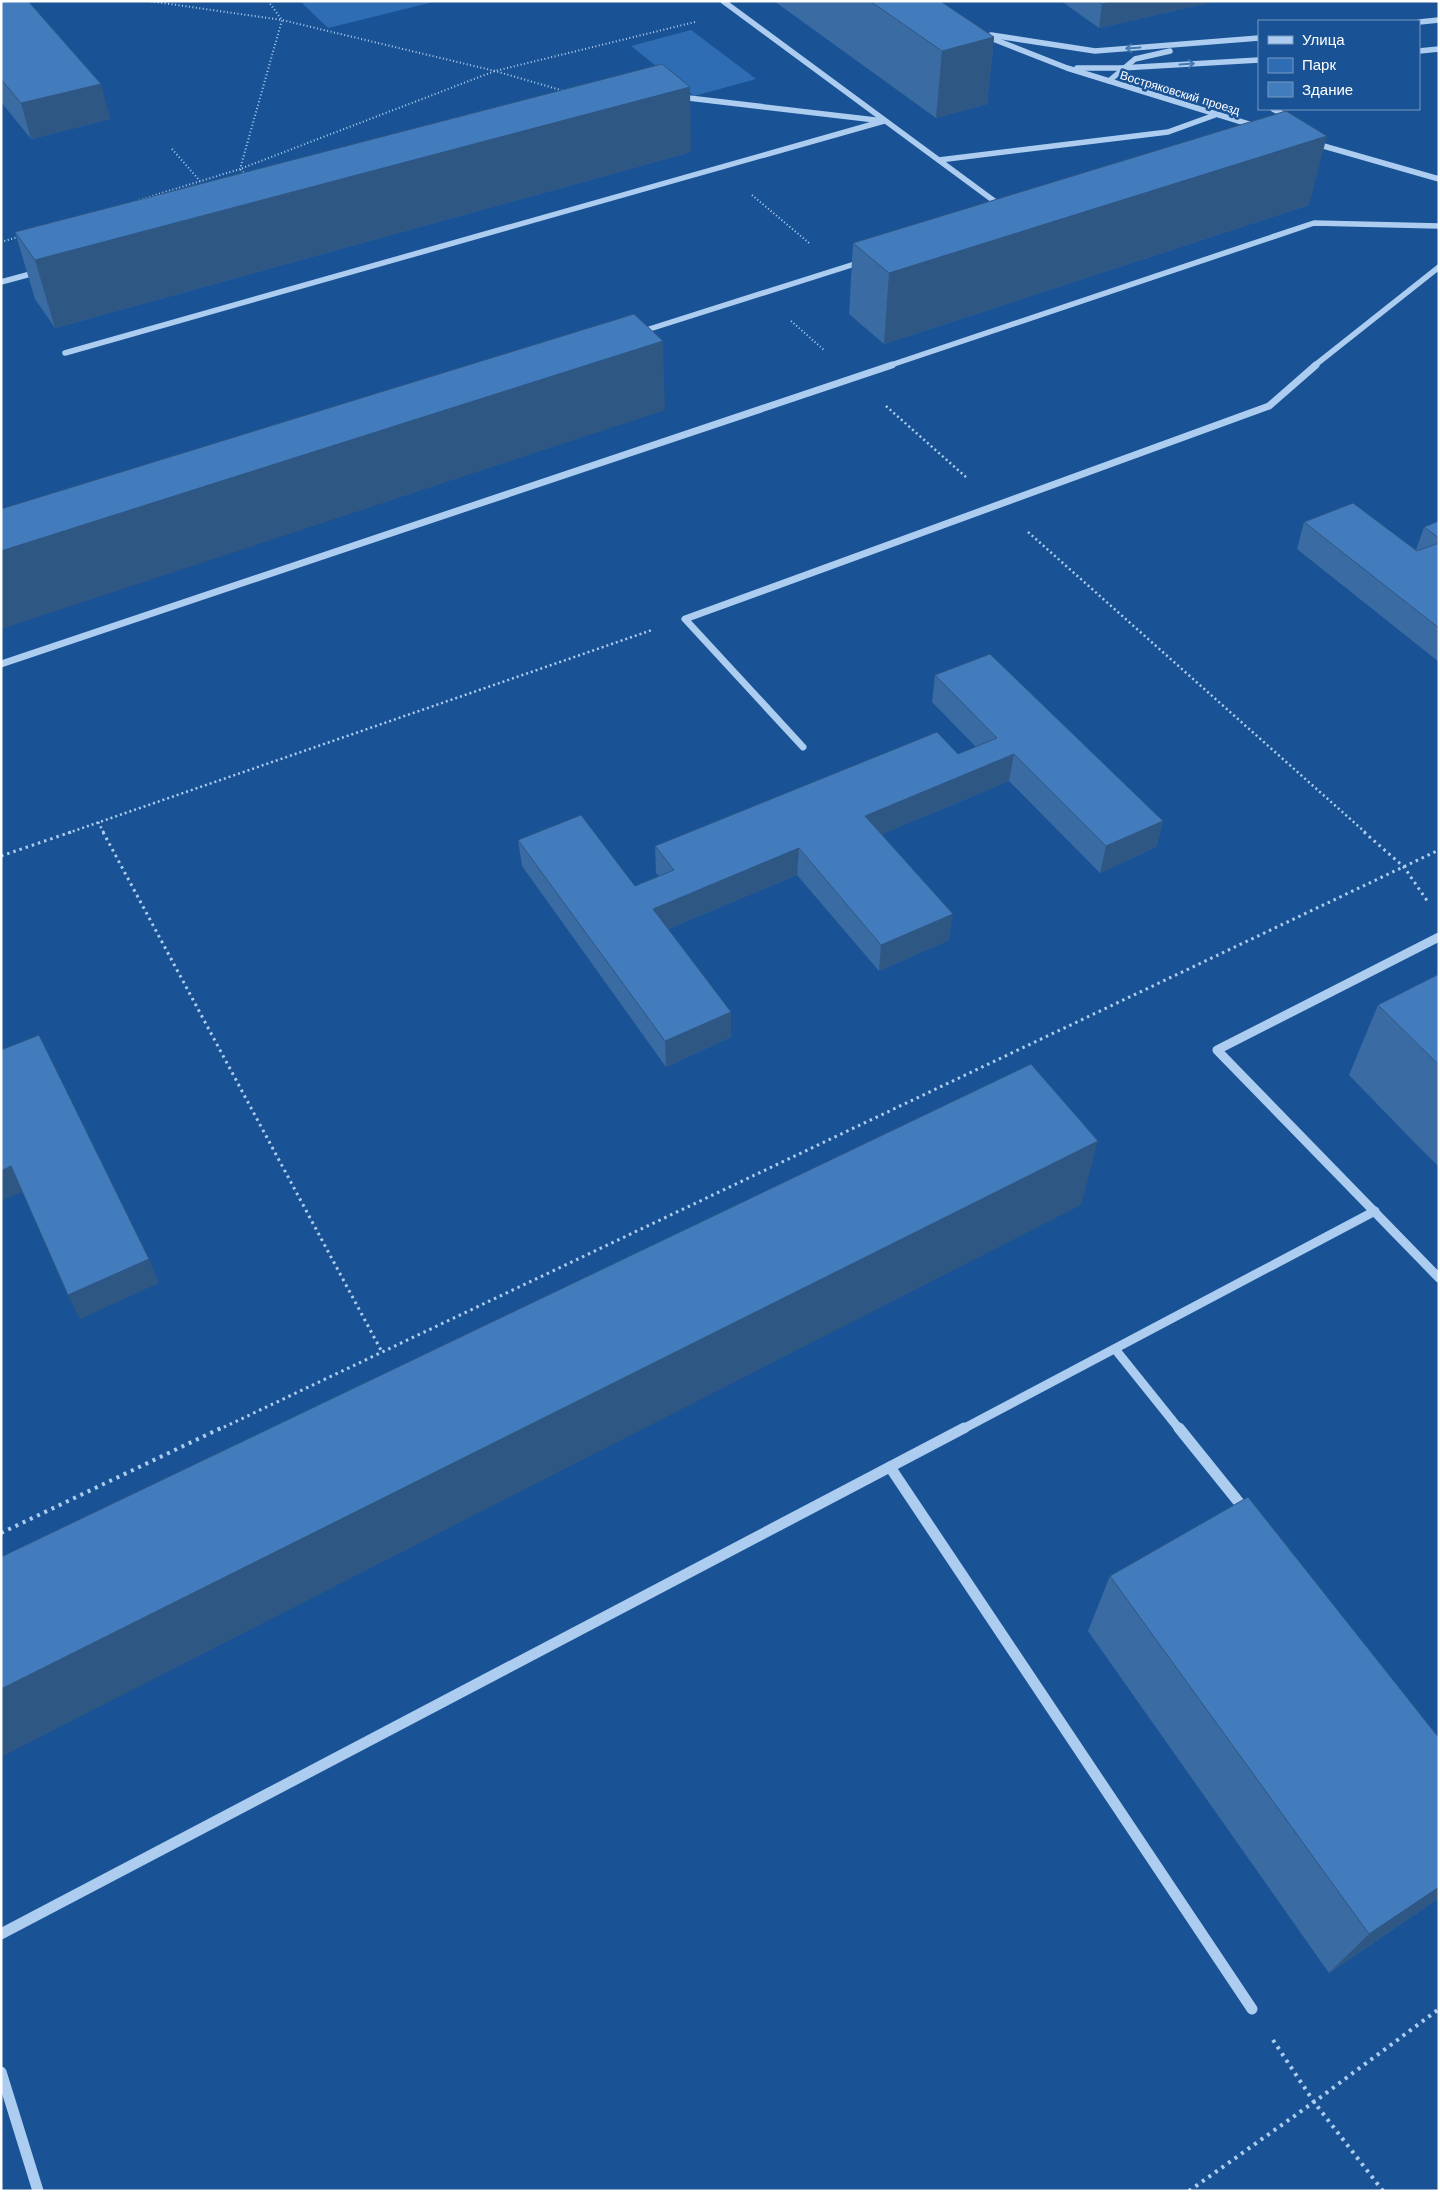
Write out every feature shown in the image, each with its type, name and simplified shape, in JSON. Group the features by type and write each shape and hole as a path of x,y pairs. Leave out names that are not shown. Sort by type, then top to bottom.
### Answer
{"street":[{"path":"723,1 1005,209"},
{"path":"1420,22 1439,20"},
{"name":"Востряковский проезд","path":"1199,44 1095,51 979,32 1004,44 1067,68 1261,128"},
{"path":"1108,81 1121,68 1141,56 1199,44 1258,38"},
{"path":"1420,51 1439,49"},
{"path":"1067,68 1121,68 1258,60"},
{"path":"672,96 884,121"},
{"path":"1275,110 1297,122"},
{"path":"939,160 1168,132 1215,114"},
{"path":"65,353 884,121"},
{"path":"1329,140 1353,154"},
{"path":"1307,141 1439,179"},
{"path":"1,664 1314,223 1439,226"},
{"path":"628,336 867,260"},
{"path":"803,747 684,619 1269,406 1293,383 1439,267"},
{"path":"1,282 48,269"},
{"path":"1439,937 1218,1050 1439,1278"},
{"path":"1,1934 1115,1349 1375,1210"},
{"path":"1115,1349 1252,1520"},
{"path":"890,1467 1252,2009"},
{"path":"1,2072 38,2191"}],"path":[{"path":"149,1 282,20 495,71 570,93"},
{"path":"268,1 282,20"},
{"path":"134,201 240,169 495,71 737,12"},
{"path":"240,169 282,20"},
{"path":"172,148 200,181"},
{"path":"719,168 840,269"},
{"path":"240,169 251,181"},
{"path":"1,242 30,233"},
{"path":"996,504 1404,867 1429,902"},
{"path":"1,856 684,619"},
{"path":"98,822 382,1352"},
{"path":"1,1533 1439,850"},
{"path":"1252,2009 1314,2102 1383,2191"},
{"path":"1189,2191 1314,2102 1439,2009"}],"green space":[{"path":"300,1 437,1 328,28"},
{"path":"691,30 756,79 694,96 631,46"}],"building":[{"path":"1,1 28,1 101,84 21,103 1,79"},
{"path":"870,1 940,1 994,37 942,51"},
{"path":"1098,1 1115,1 1102,4"},
{"path":"662,64 690,87 35,260 15,232"},
{"path":"1286,111 1327,136 889,273 853,243"},
{"path":"634,314 663,341 1,551 1,509"},
{"path":"1353,503 1417,551 1439,543 1439,628 1304,522"},
{"path":"1439,521 1439,538 1424,527"},
{"path":"990,654 1163,821 1106,846 1014,754 865,816 953,914 881,945 799,848 653,909 731,1012 665,1041 518,840 581,815 635,886 674,870 655,846 937,732 958,754 997,738 935,675"},
{"path":"1439,974 1439,1065 1378,1005"},
{"path":"39,1035 149,1259 68,1295 11,1166 1,1171 1,1050"},
{"path":"1031,1064 1098,1141 1,1689 1,1557"},
{"path":"1248,1497 1439,1738 1439,1887 1369,1934 1110,1576"}]}
